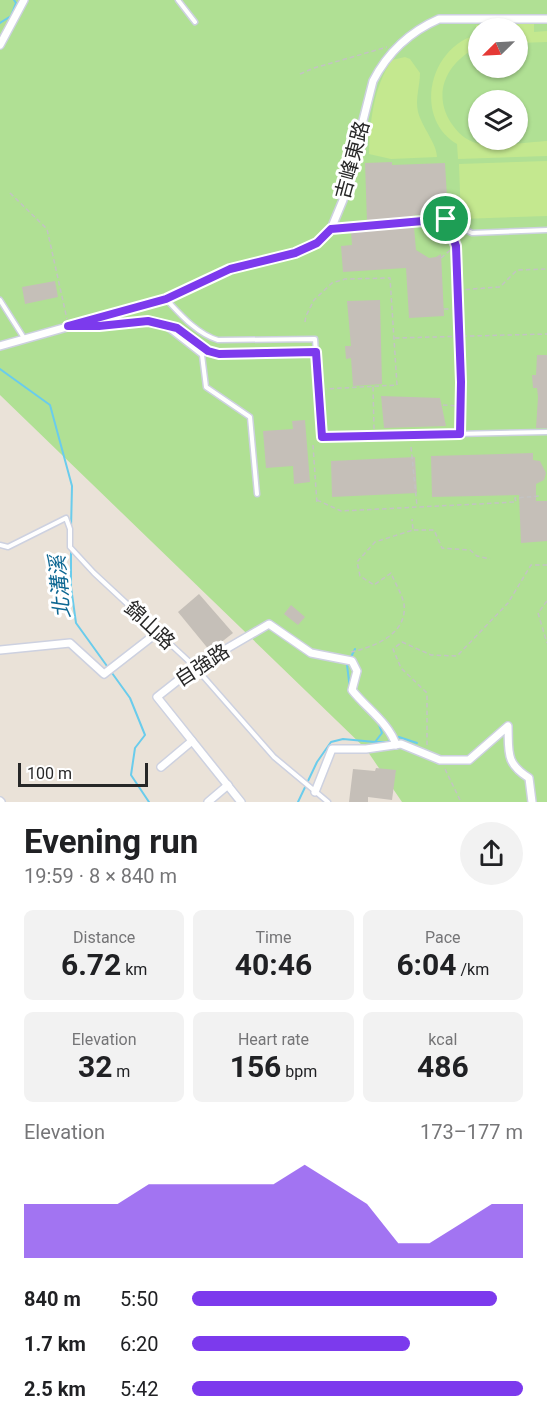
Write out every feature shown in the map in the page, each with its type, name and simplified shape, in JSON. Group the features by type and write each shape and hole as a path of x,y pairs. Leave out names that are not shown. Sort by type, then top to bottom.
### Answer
{"street":[{"path":"0,45 24,0"},
{"name":"吉峰東路","path":"331,229 351,174 373,81 382,64 399,43 439,19 547,19"},
{"path":"1,346 166,299 230,269 267,262 295,253 317,243 331,229"},
{"name":"自強路","path":"241,802 157,697 195,667 269,624 311,653 352,661 357,671 352,690 394,737 396,744"},
{"path":"0,650 70,643 104,674 158,632"},
{"path":"315,792 332,749 366,749 401,744 440,760 469,760 508,726 509,753 514,768 529,778 532,802"},
{"path":"161,766 192,741"},
{"path":"208,802 228,785"}],"lane":[{"path":"178,0 195,22"},
{"path":"331,229 446,219 472,233 547,230"},
{"path":"166,299 182,316 210,338 218,340 315,339 322,437 547,432"},
{"path":"0,300 24,338"},
{"path":"68,326 150,322 177,328 208,351 219,354 316,352"},
{"path":"150,322 166,327 202,355 206,387 250,417 257,494"},
{"name":"錦山路","path":"0,545 8,547 66,518 70,529 70,547 94,573 195,667 274,757 328,802"}],"path":[{"path":"300,74 399,43"},
{"path":"10,194 47,229 68,326"},
{"path":"446,219 456,246 460,434"},
{"path":"441,258 456,246"},
{"path":"457,290 500,287 517,270 547,269"},
{"path":"305,322 314,300 322,290 338,280 390,278 397,385 319,390"},
{"path":"444,309 458,309"},
{"path":"394,338 547,334"},
{"path":"373,387 374,436"},
{"path":"443,405 460,406"},
{"path":"313,445 317,504"},
{"path":"411,447 417,507"},
{"path":"317,500 341,512 516,502 515,498 539,496"},
{"path":"412,519 413,530"},
{"path":"350,653 368,649 392,635 402,623 404,604 392,573 374,585 360,576 357,562 375,542 413,530 434,530 442,548 470,550 477,556 490,559"},
{"path":"427,754 427,693 401,668 393,649 402,642 431,655 457,656 508,603 531,565 547,565"},
{"path":"547,601 538,613 547,643"},
{"path":"440,760 461,802"}],"green space":[{"path":"0,0 547,0 547,802 402,802 366,749 0,395"},
{"path":"528,23 534,23 534,32 547,31 547,42 528,43"},
{"path":"468,38 468,52 457,61 445,81 443,104 454,127 468,139 468,150 528,150 528,142 547,141 547,156 458,159 457,144 443,132 435,118 431,102 432,85 438,68 447,54 460,42"},
{"path":"405,57 410,59 420,73 418,112 435,147 437,157 391,159 369,154 372,118 381,82 392,60"},
{"path":"547,161 547,216 461,219 459,164"}],"building":[{"path":"392,162 392,165 445,163 448,214 414,215 414,218 367,222 365,163"},
{"path":"414,227 416,250 429,258 441,254 444,316 409,318 406,268 343,272 341,246 352,245 351,232"},
{"path":"55,281 58,297 25,304 22,287"},
{"path":"380,300 382,384 353,386 351,358 346,359 345,346 351,346 347,301"},
{"path":"537,355 547,355 547,428 536,428 538,397 537,388 533,388 532,375 536,375"},
{"path":"381,396 440,398 446,426 384,428"},
{"path":"305,420 310,482 294,484 293,466 266,468 263,431 293,429 292,421"},
{"path":"533,453 533,460 540,461 546,473 544,480 536,484 536,501 547,501 547,541 521,543 519,495 432,497 431,456"},
{"path":"415,457 417,493 332,497 331,461"},
{"path":"199,594 233,633 210,651 178,612"},
{"path":"291,605 305,617 298,625 284,614"},
{"path":"376,768 396,770 392,800 368,797 368,802 349,802 353,769 375,771"}],"waterway":[{"name":"北溝溪","path":"0,23 11,16 16,3 14,0"},
{"name":"北溝溪","path":"0,369 50,405 72,486 71,529"},
{"name":"北溝溪","path":"71,550 71,587 76,623 130,698 145,735 135,748 131,775 149,802"},
{"path":"350,689 347,665 355,649"},
{"path":"298,802 317,762 331,742 343,739 375,742 382,733 378,722"},
{"path":"375,742 387,742 399,737 417,743"}],"route":[{"path":"446,219 456,246 461,382 460,434 322,437 316,352 219,354 208,351 177,328 148,321 99,326 68,326 166,299 230,269 295,253 317,243 331,229 446,219"}]}
